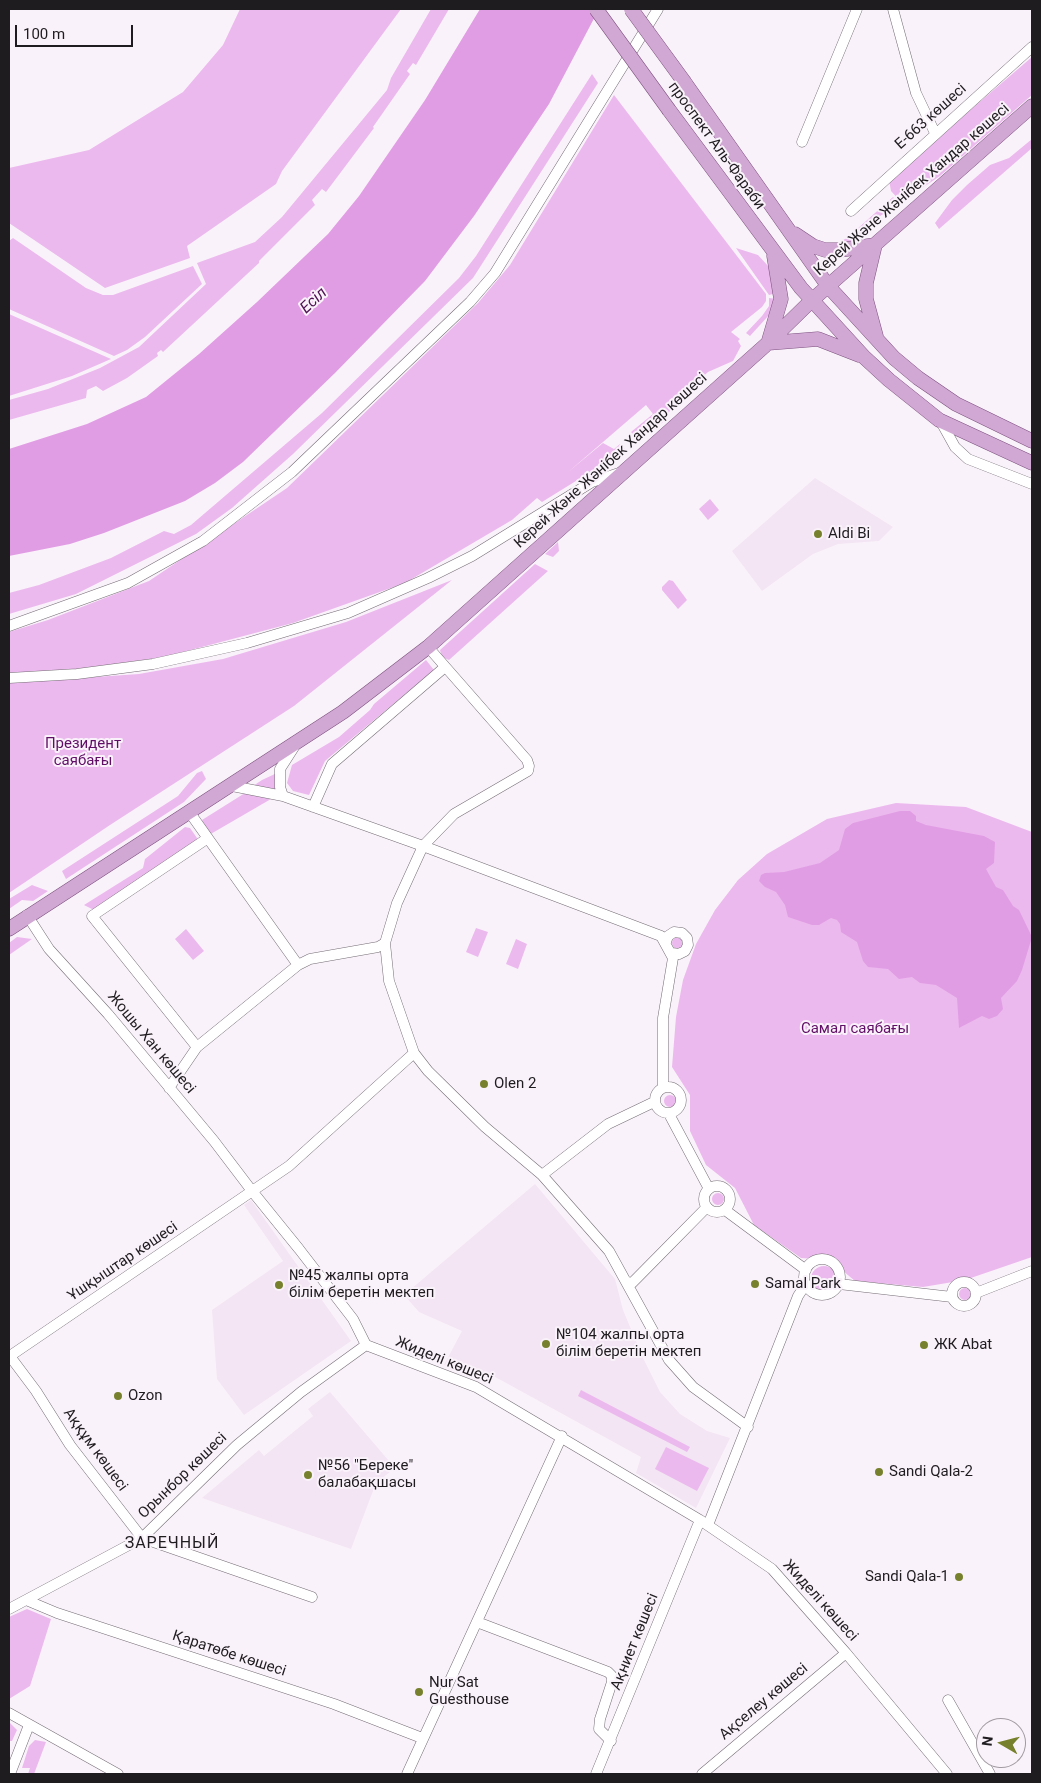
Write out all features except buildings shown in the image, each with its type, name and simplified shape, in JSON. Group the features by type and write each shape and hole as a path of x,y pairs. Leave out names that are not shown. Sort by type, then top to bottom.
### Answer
{"main road":[{"name":"проспект Аль-Фараби","path":"596,9 811,301 864,357 889,380 939,420 1032,463"},
{"name":"проспект Аль-Фараби","path":"631,9 828,286 894,358 918,378 956,404 1032,441"},
{"name":"Керей Және Жәнібек Хандар көшесі","path":"9,929 27,915 80,881 175,826 190,813 343,712 428,647 768,343 811,301 1032,106"},
{"path":"789,230 813,246 825,250 875,245 866,283 866,299 877,339"},
{"path":"773,250 781,299 768,343 818,339 864,357"}],"street":[{"path":"9,626 128,583 203,542 299,466 470,302 495,273 658,9"},
{"path":"802,142 857,9"},
{"path":"893,9 916,93 935,133"},
{"name":"Е-663 көшесі","path":"851,211 1032,47"},
{"path":"939,420 955,447 968,459 1032,484"},
{"path":"9,678 77,674 154,664 247,643 348,613 463,560 592,482 623,472"},
{"path":"428,647 527,760 529,766 528,771 454,814 423,846 397,903 385,943 389,981 414,1053 428,1071 485,1127 542,1175 609,1251 669,1360 693,1387 748,1427"},
{"path":"313,807 326,776 338,759 445,667"},
{"path":"283,796 280,787 280,769 296,743"},
{"path":"232,786 283,796 658,934 666,942 672,953 663,1018 663,1088"},
{"path":"190,813 298,965"},
{"path":"197,1047 92,916 208,838"},
{"name":"Жошы Хан көшесі","path":"27,915 49,949 108,1014 214,1141 337,1297 353,1319 366,1345"},
{"path":"666,942 668,936 674,932 682,933 687,938 688,944 685,951 679,954 672,953"},
{"path":"170,1088 197,1047 298,965 310,959 378,947 385,943"},
{"name":"Ұшқыштар көшесі","path":"9,1356 289,1166 414,1053"},
{"path":"663,1088 674,1088 681,1097 679,1108 669,1114 662,1113 654,1102 656,1094 663,1088"},
{"path":"542,1175 608,1124 654,1102"},
{"path":"669,1114 708,1189"},
{"path":"714,1186 726,1188 730,1199 725,1210 717,1212 707,1207 704,1200 708,1189 714,1186"},
{"path":"627,1282 632,1283 707,1207"},
{"path":"725,1210 806,1270"},
{"path":"820,1260 829,1261 836,1266 840,1275 839,1284 833,1292 824,1295 815,1294 806,1284 806,1270 811,1263 820,1260"},
{"path":"976,1293 1032,1271"},
{"path":"962,1282 968,1283 976,1293 975,1299 966,1306 960,1306 952,1297 952,1291 962,1282"},
{"name":"Ақниет көшесі","path":"596,1774 704,1523 748,1427 798,1296 806,1284"},
{"path":"839,1284 952,1297"},
{"name":"Жиделі көшесі","path":"366,1345 476,1387 562,1436 704,1523 772,1569 846,1653 947,1774"},
{"name":"Орынбор көшесі","path":"9,1609 142,1538 237,1444 301,1392 366,1345"},
{"name":"Аққұм көшесі","path":"9,1356 36,1391 70,1445 78,1452 142,1538"},
{"path":"406,1774 562,1436"},
{"path":"142,1538 312,1597"},
{"name":"Қаратөбе көшесі","path":"26,1600 57,1613 334,1704 422,1738"},
{"path":"477,1622 608,1672 612,1676 612,1682 600,1719 599,1729 610,1742"},
{"name":"Ақселеу көшесі","path":"702,1774 846,1653"},
{"path":"948,1700 985,1772"},
{"path":"9,1713 118,1774"},
{"path":"10,1774 29,1725"}],"shaded area":[{"name":"Aldi Bi","path":"815,478 893,527 879,541 838,544 813,554 762,591 732,551"},
{"name":"№104 жалпы орта білім беретін мектеп","path":"535,1184 615,1279 623,1310 643,1358 660,1392 680,1414 707,1431 730,1438 696,1508 636,1473 641,1457 488,1373 464,1374 444,1365 462,1331 419,1312 404,1295"},
{"name":"№45 жалпы орта білім беретін мектеп","path":"251,1200 351,1341 244,1415 217,1379 212,1310 283,1261 244,1205"},
{"name":"№56 \"Береке\" балабақшасы","path":"330,1392 395,1468 376,1483 351,1549 202,1498 259,1450 264,1456 313,1416 308,1409"}],"green space":[{"path":"240,9 401,9 282,171 276,184 187,246 190,258 105,288 9,223 9,168 89,150 183,92 223,45"},
{"path":"431,9 449,9 416,65 413,63 407,71 410,74 374,128 326,192 322,189 312,200 315,205 259,263 163,352 161,350 157,353 158,356 127,378 103,391 96,386 87,390 86,398 9,420 9,400 48,389 100,368 139,347 206,284 197,263 255,242 282,217 387,90 391,78"},
{"path":"1032,57 1032,95 940,176 901,202 891,191 889,180"},
{"path":"592,74 598,83 473,278 293,454 232,508 196,534 76,594 9,614 9,593 39,585 111,558 164,531 174,534 191,525 322,413 459,278 476,256"},
{"path":"614,95 766,294 766,301 762,307 731,332 740,339 738,341 741,346 733,361 708,372 676,401 663,422 639,440 631,432 653,414 646,405 567,473 603,443 614,449 620,444 626,450 542,502 537,498 512,520 405,583 293,623 164,657 58,672 9,675 9,632 48,620 149,581 287,488 478,303 510,265"},
{"path":"1032,139 1032,148 939,229 935,223 952,200 967,185 990,165 1009,158"},
{"path":"893,197 900,205 880,216 852,242 837,248 837,243 847,238"},
{"path":"13,238 86,288 103,295 113,295 193,266 202,284 145,337 127,350 114,356 9,309 9,241"},
{"path":"736,248 758,255 770,268 777,293 769,295"},
{"path":"769,298 777,299 770,314 750,336 746,333 769,306"},
{"path":"9,314 111,359 72,376 9,396"},
{"path":"710,499 719,510 708,520 699,509"},
{"path":"558,542 559,551 553,557 545,554"},
{"path":"535,564 548,571 449,660 442,657 440,650"},
{"name":"Президент саябағы","path":"452,580 294,706 9,893 9,683 139,674 223,659 346,622"},
{"path":"669,580 673,581 687,600 678,609 662,590 662,587"},
{"path":"426,660 434,670 325,761 309,795 293,791 287,783 292,765 339,737 370,710 374,704"},
{"path":"202,771 206,779 184,802 66,879 62,871 178,796 197,773"},
{"path":"277,773 279,791 253,786 262,780"},
{"path":"245,793 271,799 209,835 202,820"},
{"name":"Самал саябағы","path":"896,803 966,807 1032,832 1032,1257 965,1280 923,1287 855,1281 830,1260 801,1258 754,1225 735,1188 706,1165 690,1131 690,1095 672,1067 676,1017 683,980 696,944 715,910 738,880 767,854 827,819"},
{"path":"185,827 190,828 197,838 197,842 94,910 84,905 143,868 145,859"},
{"path":"32,885 48,891 33,901 22,900 9,909 9,899"},
{"path":"476,928 488,932 478,957 466,952"},
{"path":"186,929 204,951 193,960 175,939"},
{"path":"17,937 32,939 9,955 9,943"},
{"path":"678,937 684,943 678,949 672,943"},
{"path":"516,939 527,944 518,969 506,964"},
{"path":"672,1095 675,1096 675,1106 668,1107 665,1106 664,1099 665,1096"},
{"path":"718,1193 724,1199 718,1205 712,1199"},
{"path":"824,1266 833,1270 837,1279 833,1288 824,1292 815,1288 811,1279 815,1270"},
{"path":"963,1288 967,1288 971,1294 967,1300 963,1300 959,1296 959,1292"},
{"path":"581,1390 690,1447 687,1452 578,1396"},
{"path":"666,1447 709,1468 697,1491 655,1469"},
{"path":"27,1609 51,1619 30,1686 9,1699 9,1617"},
{"path":"9,1722 17,1730 12,1741 9,1741"},
{"path":"35,1740 46,1742 34,1774 28,1774 30,1768 22,1768 29,1746"}],"water":[{"name":"Есіл","path":"480,9 599,9 549,104 474,216 425,281 335,373 243,462 215,483 185,501 104,533 70,544 9,556 9,449 87,424 146,397 199,354 257,302 328,234 359,196 425,100"},
{"path":"900,811 910,811 916,816 916,821 926,825 984,836 995,842 994,863 986,869 996,887 1003,890 1013,906 1019,910 1032,937 1022,970 1017,981 1001,998 1003,1009 997,1016 989,1019 982,1016 959,1028 957,998 936,985 920,983 912,977 899,979 888,969 868,967 863,961 857,942 841,932 840,924 837,920 831,918 819,925 812,925 788,917 785,905 776,892 765,887 759,881 761,875 765,873 784,872 820,863 839,850 845,829 853,823"}],"place":[{"name":"Aldi Bi","path":"818,534"},
{"name":"Olen 2","path":"484,1084"},
{"name":"Samal Park","path":"755,1284"},
{"name":"№45 жалпы орта білім беретін мектеп","path":"279,1285"},
{"name":"№104 жалпы орта білім беретін мектеп","path":"546,1344"},
{"name":"ЖК Abat","path":"924,1345"},
{"name":"Ozon","path":"118,1396"},
{"name":"Sandi Qala-2","path":"879,1472"},
{"name":"№56 \"Береке\" балабақшасы","path":"308,1475"},
{"name":"Sandi Qala-1","path":"959,1577"},
{"name":"Nur Sat Guesthouse","path":"419,1692"}],"district":[{"name":"ЗАРЕЧНЫЙ","path":"172,1544"}]}
